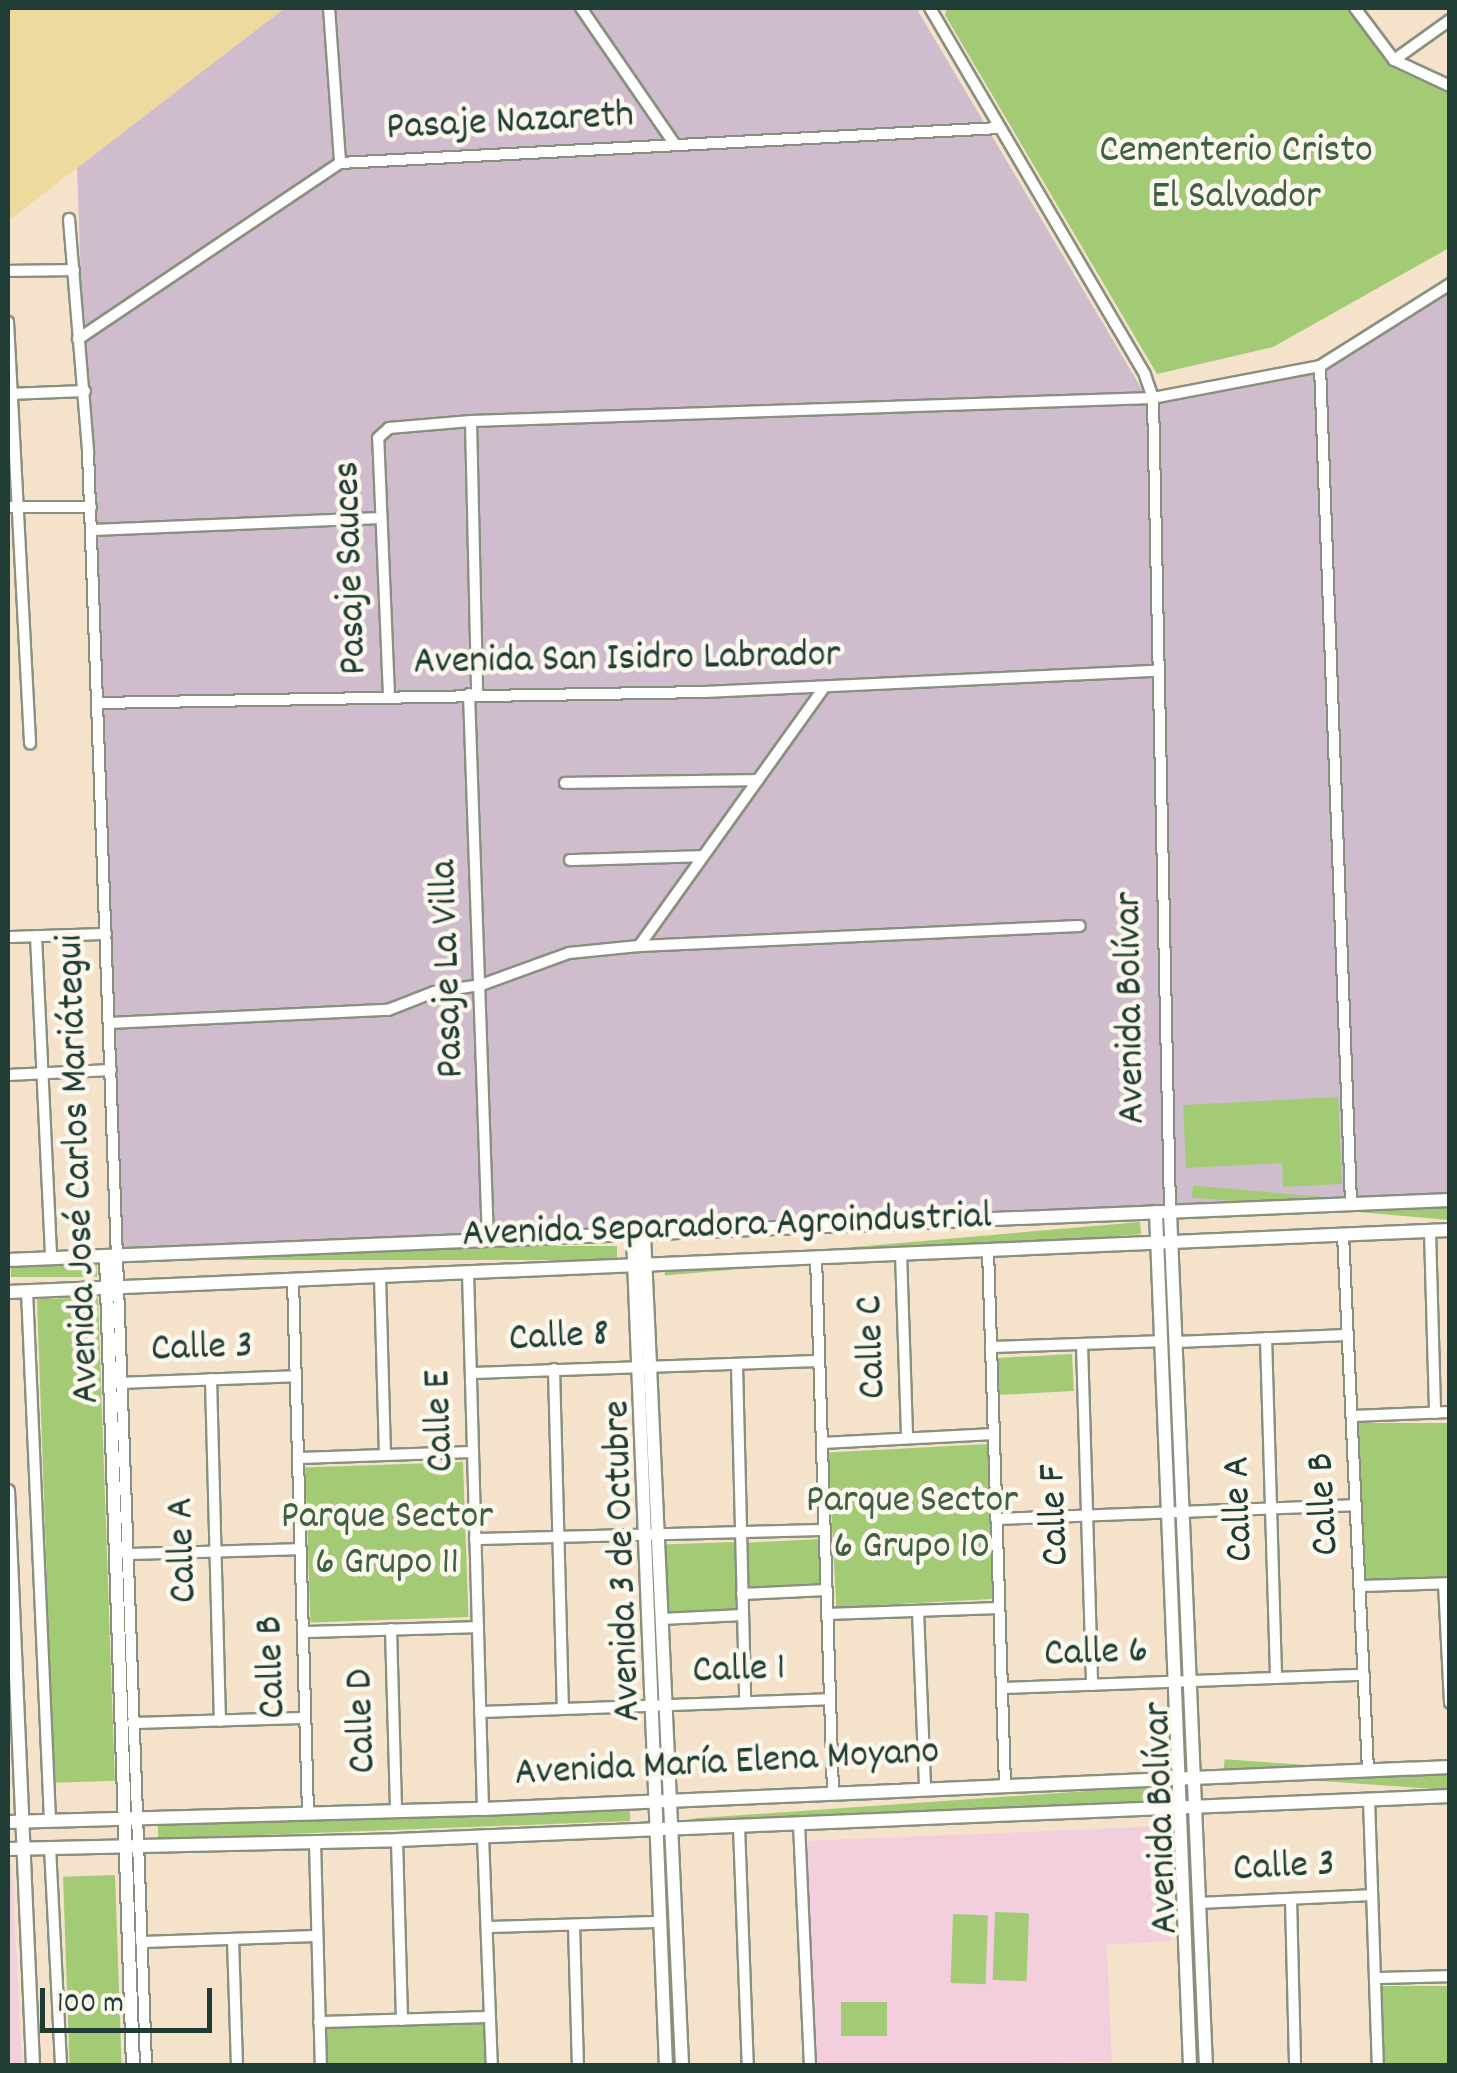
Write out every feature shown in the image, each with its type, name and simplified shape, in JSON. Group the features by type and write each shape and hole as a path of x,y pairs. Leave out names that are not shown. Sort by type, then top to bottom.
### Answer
{"street":[{"path":"329,8 340,164"},
{"path":"581,8 674,144"},
{"name":"Avenida Bolívar","path":"932,8 1144,376 1153,398 1164,1242 1160,1341 1190,2066"},
{"path":"1355,8 1394,60 1450,86"},
{"path":"1394,60 1450,20"},
{"name":"Pasaje Nazareth","path":"78,339 340,164 998,128"},
{"name":"Avenida José Carlos Mariátegui","path":"69,219 86,391 111,1070 111,1256 131,1846 133,2066"},
{"path":"8,271 74,270"},
{"path":"471,421 1153,398 1320,366 1450,284"},
{"path":"8,322 11,507 30,743"},
{"path":"1320,366 1352,1204"},
{"path":"9,394 86,391"},
{"name":"Pasaje Sauces","path":"388,696 378,438 389,428 471,421"},
{"name":"Pasaje La Villa","path":"471,421 473,694 488,1241"},
{"path":"11,507 91,507"},
{"path":"92,530 381,518"},
{"name":"Avenida San Isidro Labrador","path":"98,702 824,688 1157,672"},
{"path":"639,946 824,688"},
{"path":"565,783 758,780"},
{"path":"570,860 703,856"},
{"path":"109,1023 388,1010 434,992 482,985 569,953 639,946 1080,926"},
{"path":"8,937 106,934"},
{"path":"36,936 52,1259"},
{"path":"8,1075 111,1070"},
{"name":"Avenida Separadora Agroindustrial","path":"8,1260 1450,1200"},
{"name":"Avenida Separadora Agroindustrial","path":"8,1292 1450,1230"},
{"path":"1430,1231 1434,1413"},
{"name":"Avenida 3 de Octubre","path":"638,1234 656,1706 668,1800 662,1829 658,1922 666,2066"},
{"name":"Calle B","path":"1343,1234 1368,1771"},
{"name":"Avenida Bolívar","path":"1164,1242 1175,1342 1184,1512 1206,2066"},
{"path":"988,1250 1004,1785"},
{"name":"Calle C","path":"901,1254 908,1438"},
{"path":"816,1257 834,1791"},
{"name":"Calle E","path":"468,1272 483,1809"},
{"path":"380,1276 385,1455"},
{"name":"Calle B","path":"293,1280 308,1813"},
{"name":"Avenida José Carlos Mariátegui","path":"27,1291 50,1820"},
{"path":"1175,1342 1348,1335"},
{"name":"Calle A","path":"1266,1338 1276,1678"},
{"path":"991,1347 1160,1341"},
{"name":"Calle F","path":"1082,1344 1092,1685"},
{"path":"644,1364 819,1361"},
{"name":"Calle 8","path":"471,1373 644,1364"},
{"path":"737,1365 745,1702"},
{"path":"554,1369 563,1709"},
{"name":"Calle 3","path":"114,1383 296,1376"},
{"name":"Calle A","path":"210,1379 220,1720"},
{"name":"Avenida José Carlos Mariátegui","path":"114,1383 126,1554 132,1723 130,1816"},
{"path":"1352,1416 1450,1412"},
{"path":"822,1443 994,1434"},
{"path":"298,1458 473,1452"},
{"path":"8,1491 15,1822 24,1848 33,2066"},
{"path":"996,1519 1356,1506"},
{"path":"475,1539 825,1530"},
{"name":"Avenida 3 de Octubre","path":"651,1535 661,1619 652,1800 662,1829 682,2066"},
{"path":"126,1554 300,1549"},
{"path":"1360,1586 1447,1584 1450,1703"},
{"path":"742,1594 827,1590"},
{"path":"828,1614 999,1608"},
{"path":"918,1611 925,1787"},
{"path":"661,1619 743,1615"},
{"path":"303,1632 478,1627"},
{"name":"Calle D","path":"391,1629 396,1812"},
{"path":"1192,1681 1364,1675"},
{"name":"Calle 6","path":"1002,1688 1192,1681"},
{"name":"Calle 1","path":"656,1706 830,1699"},
{"path":"480,1712 656,1706"},
{"path":"132,1723 305,1718"},
{"name":"Avenida María Elena Moyano","path":"15,1822 483,1809 1450,1767"},
{"name":"Avenida María Elena Moyano","path":"8,1848 397,1840 1450,1796"},
{"path":"1370,1799 1378,2066"},
{"path":"799,1824 810,2066"},
{"path":"739,1826 748,2066"},
{"path":"484,1836 492,2066"},
{"path":"397,1840 402,2020"},
{"path":"314,1842 320,2066"},
{"name":"Avenida José Carlos Mariátegui","path":"131,1846 141,1942 146,2066"},
{"path":"50,1847 62,2066"},
{"name":"Calle 3","path":"1198,1903 1372,1895"},
{"path":"1291,1898 1296,2066"},
{"path":"487,1927 658,1922"},
{"path":"574,1925 578,2066"},
{"path":"141,1942 317,1936"},
{"path":"234,1939 237,2066"},
{"path":"1375,1978 1450,1976"},
{"path":"320,2022 490,2017"}],"shaded area":[{"path":"283,8 922,8 918,11 1143,391 1166,402 1318,362 1449,277 1449,1194 115,1252 77,168"},
{"path":"1167,1826 1172,1941 1107,1945 1112,2062 817,2065 804,1841"},
{"path":"8,1864 12,1864 22,2065 8,2065"}],"green space":[{"name":"Cementerio Cristo El Salvador","path":"947,8 1347,8 1389,66 1449,94 1449,248 1273,347 1157,374 945,15"},
{"path":"1338,1097 1342,1184 1283,1187 1282,1163 1186,1168 1183,1105"},
{"path":"1193,1186 1450,1208 1449,1220 1192,1197"},
{"path":"1140,1222 1141,1234 665,1276 664,1264"},
{"path":"126,1246 617,1246 617,1260 126,1260"},
{"path":"11,1265 97,1265 97,1277 11,1277"},
{"path":"98,1297 115,1781 54,1783 37,1299"},
{"path":"1072,1354 1074,1391 999,1395 997,1358"},
{"path":"1359,1423 1449,1423 1449,1579 1359,1579"},
{"name":"Parque Sector 6 Grupo 10","path":"989,1444 997,1599 836,1607 828,1452"},
{"name":"Parque Sector 6 Grupo 11","path":"463,1462 468,1617 311,1622 305,1468"},
{"path":"821,1539 823,1583 749,1587 747,1543"},
{"path":"736,1542 738,1611 665,1614 663,1545"},
{"path":"1225,1759 1450,1775 1449,1790 1224,1774"},
{"path":"1158,1786 1159,1802 696,1834 695,1818"},
{"path":"630,1807 630,1821 158,1839 158,1822"},
{"path":"115,1875 122,2065 70,2066 63,1877"},
{"path":"995,1912 1029,1913 1027,1981 993,1980"},
{"path":"953,1914 988,1915 986,1984 951,1983"},
{"path":"1381,1986 1449,1986 1449,2065 1381,2065"},
{"path":"841,2002 887,2002 887,2036 841,2036"},
{"path":"484,2023 485,2065 326,2066 325,2026"}],"sand":[{"path":"8,8 285,8 8,221"}]}
